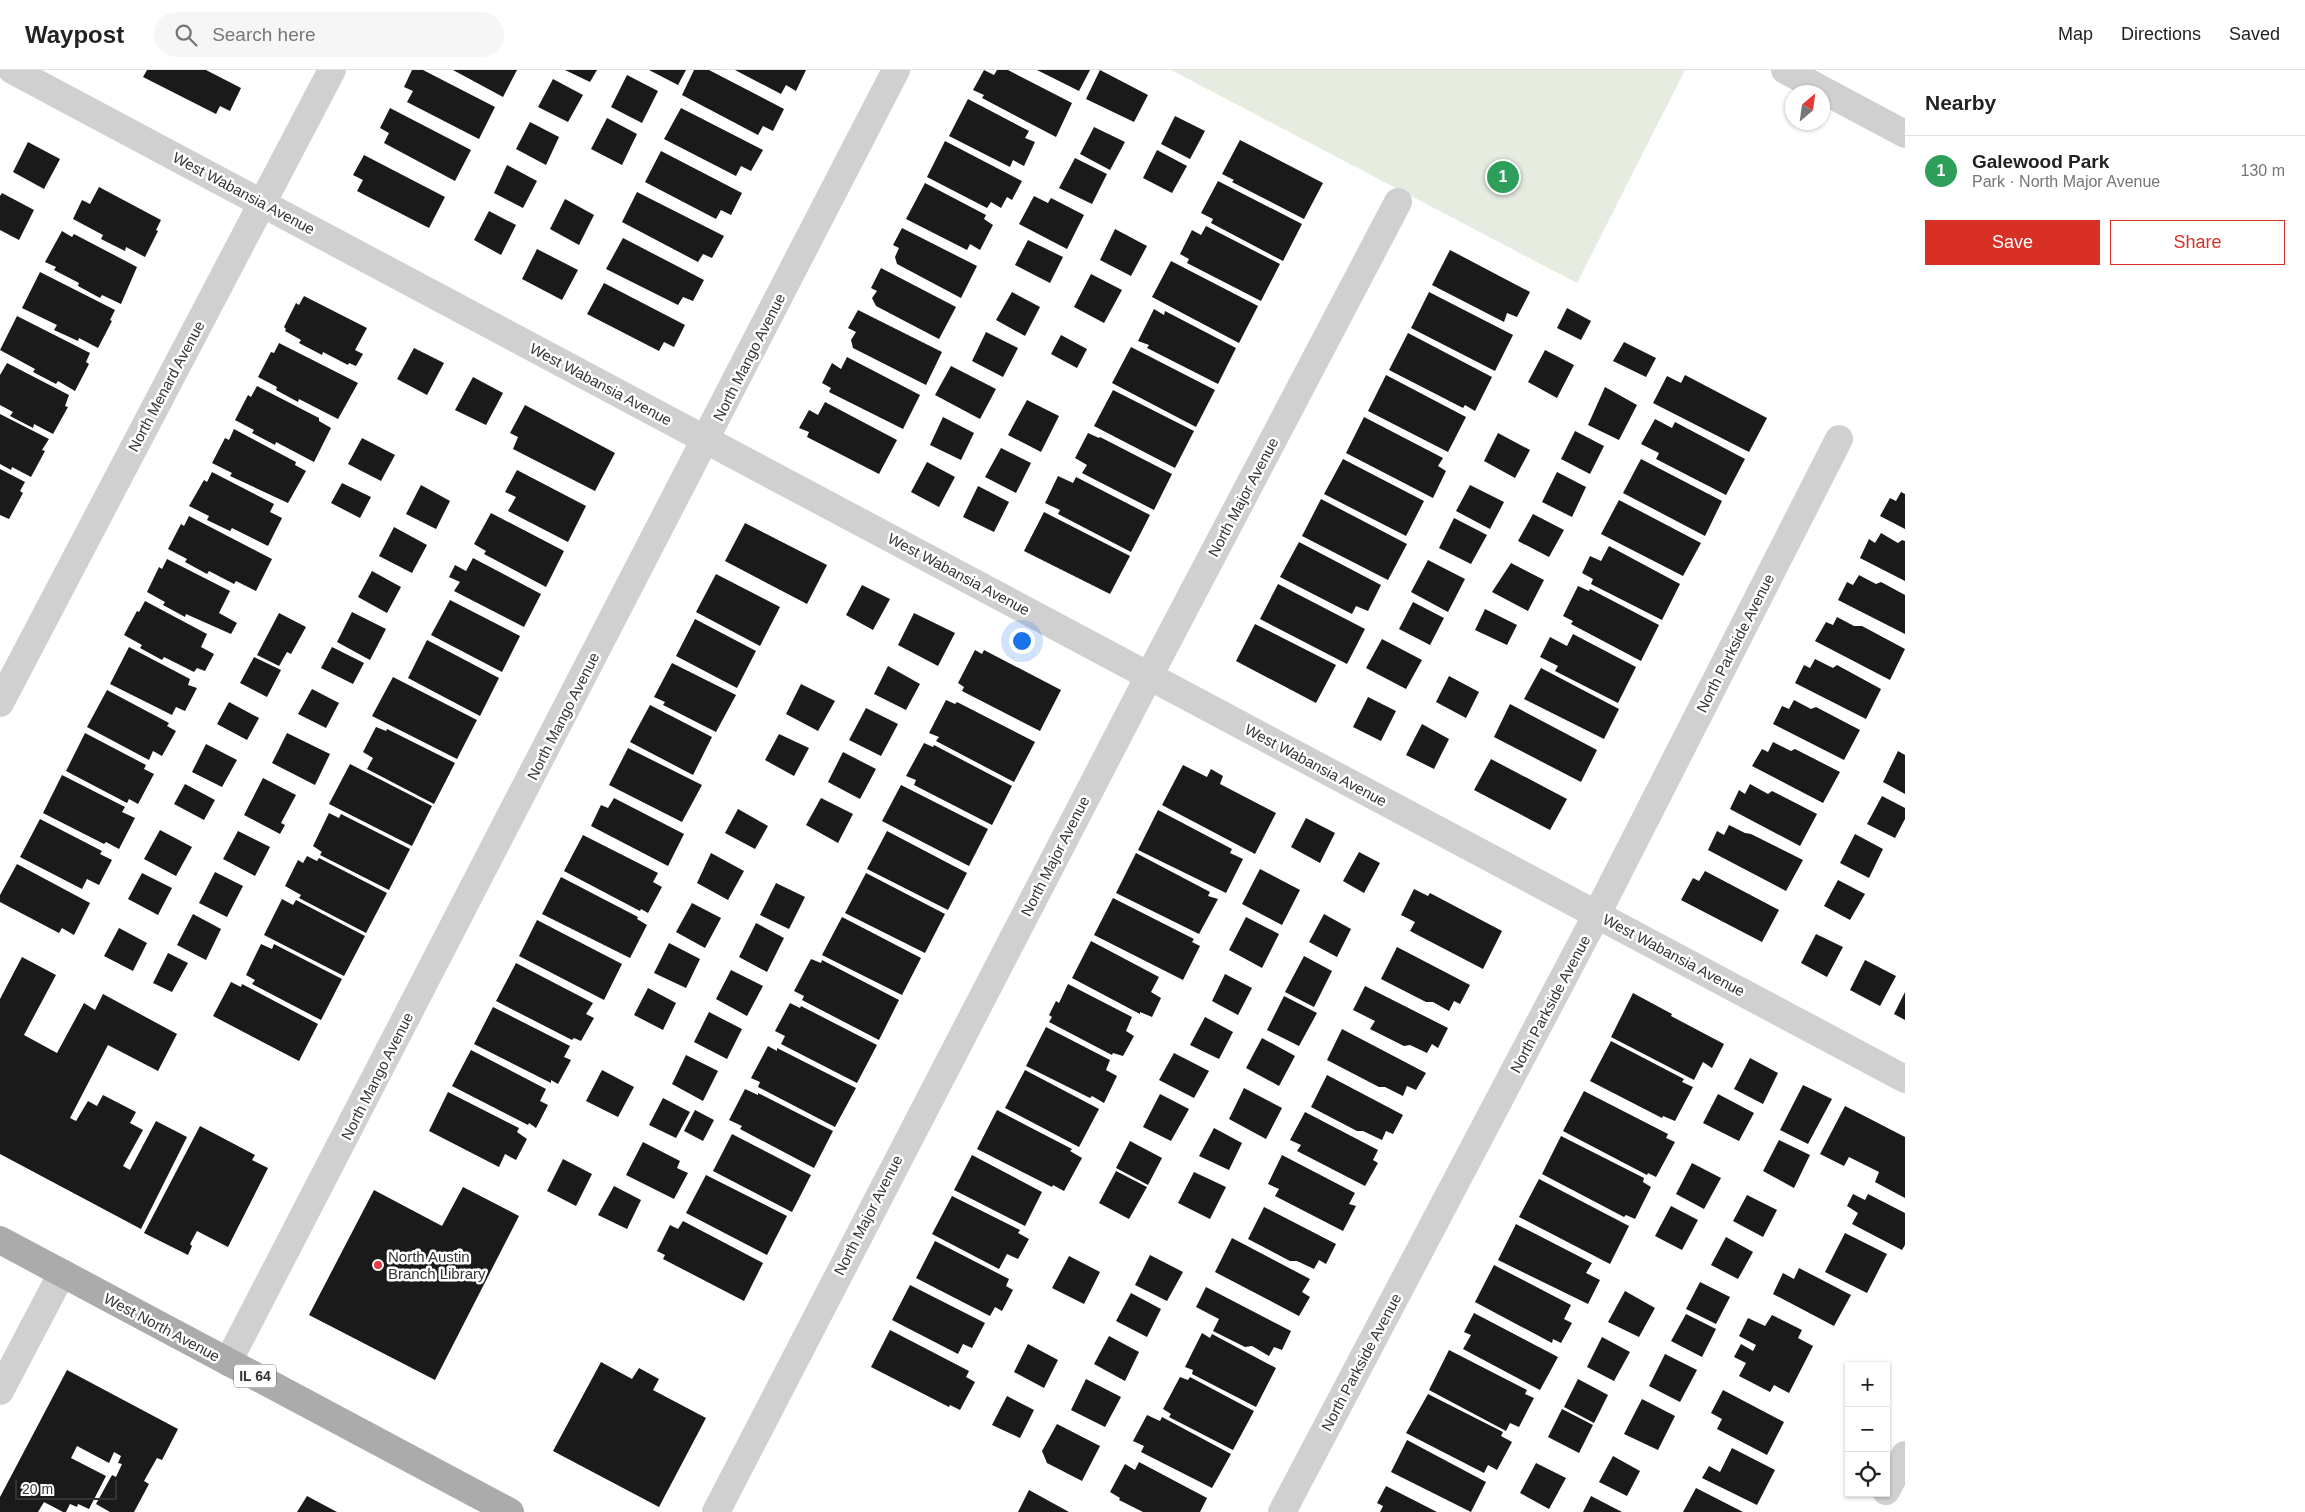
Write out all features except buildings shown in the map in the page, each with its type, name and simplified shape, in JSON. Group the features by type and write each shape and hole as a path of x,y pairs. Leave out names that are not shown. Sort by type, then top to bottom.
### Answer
{"main road":[{"name":"West North Avenue","path":"0,1240 510,1512"}],"street":[{"name":"West Wabansia Avenue","path":"12,70 1905,1079"},
{"name":"North Menard Avenue","path":"0,702 332,70"},
{"name":"North Mango Avenue","path":"228,1362 896,70"},
{"path":"1785,70 1905,134"},
{"name":"North Major Avenue","path":"716,1512 1149,676 1398,202"},
{"name":"North Parkside Avenue","path":"1282,1512 1597,914 1839,439"},
{"path":"0,1391 62,1273"},
{"path":"1890,1484 1905,1455"},
{"path":"1875,1512 1883,1497"}],"shaded area":[{"path":"1171,70 1685,70 1577,283"}],"place":[{"name":"Galewood Park","path":"1503,177"},
{"name":"North Austin Branch Library","path":"378,1265"}]}
